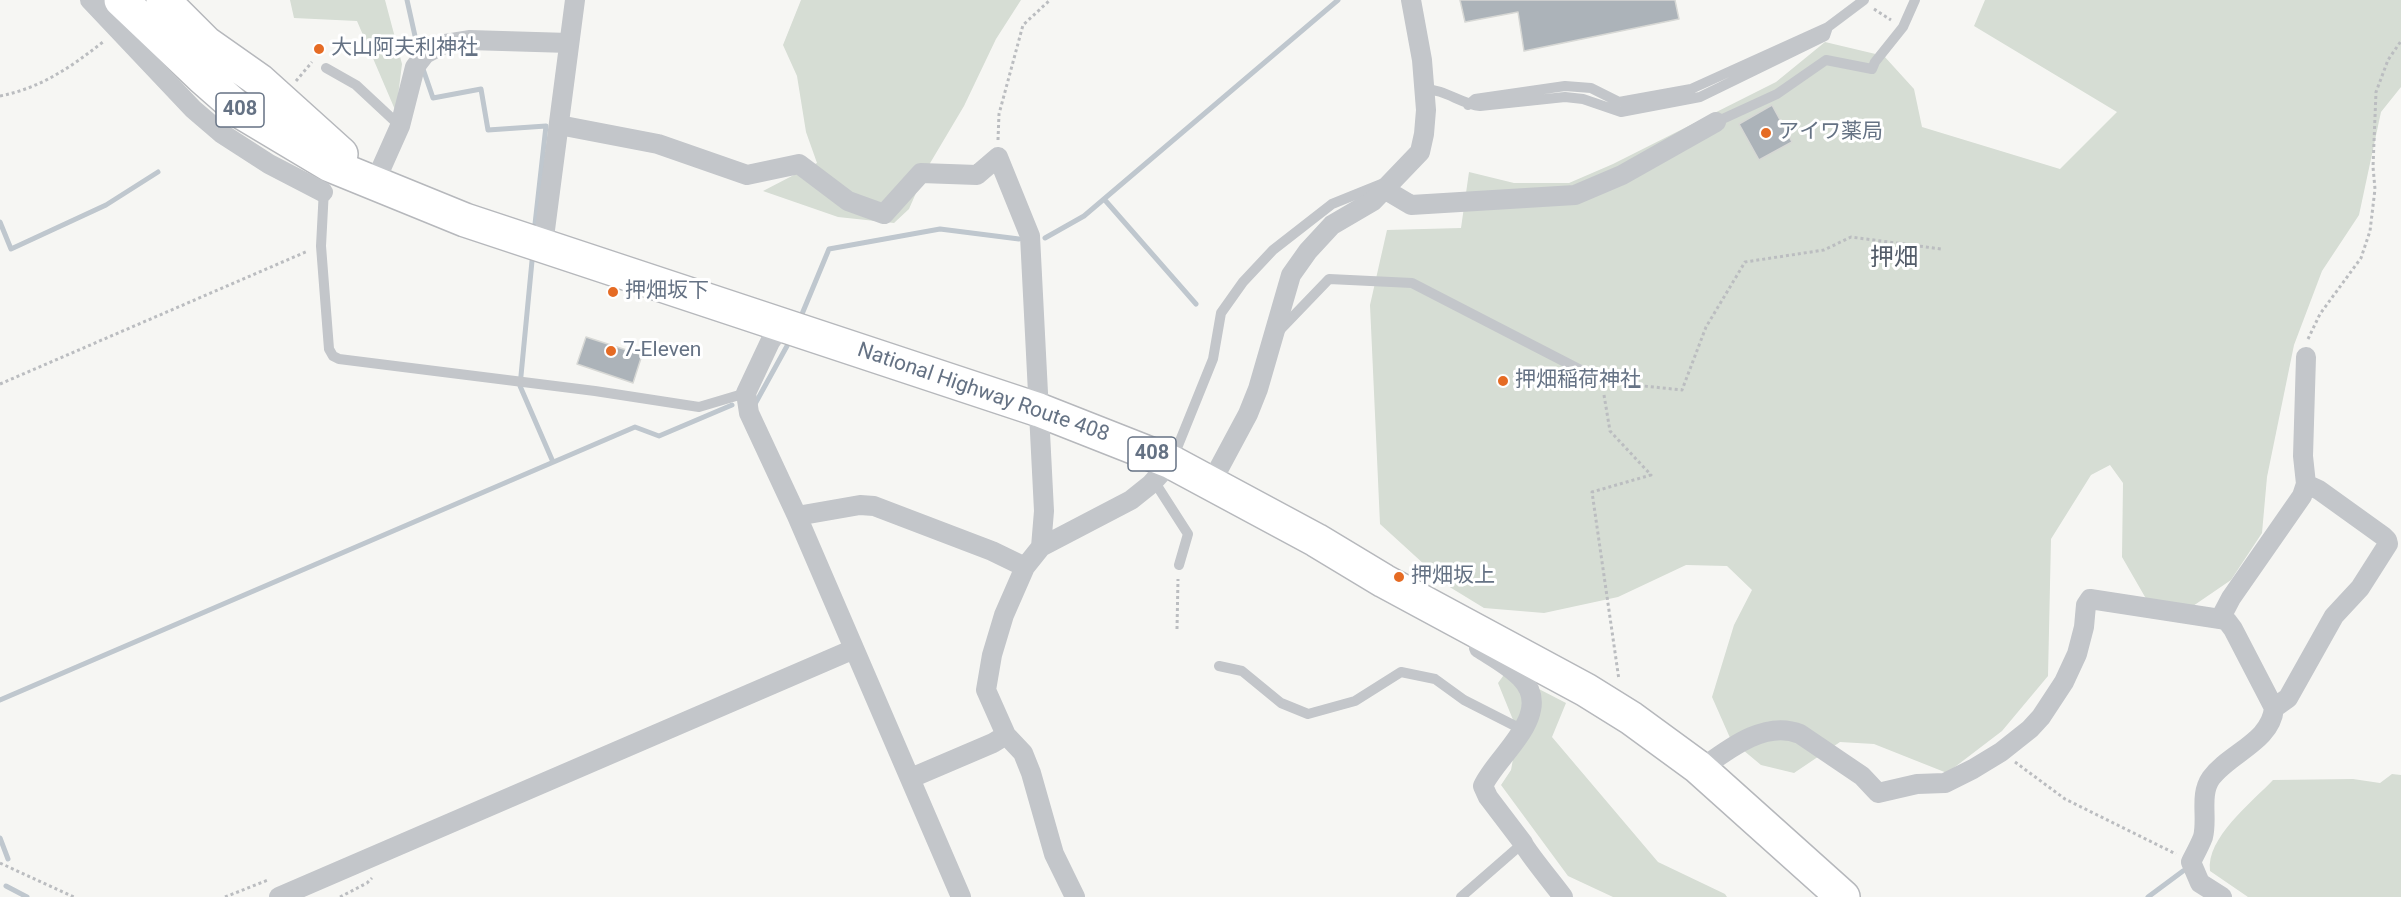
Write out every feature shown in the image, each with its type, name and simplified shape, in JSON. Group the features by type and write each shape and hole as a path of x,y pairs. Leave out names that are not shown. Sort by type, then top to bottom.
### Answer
{"highway":[{"name":"National Highway Route 408","path":"163,0 206,43 260,81 288,108 375,182 465,220 1039,410 1163,471 1211,483 1316,540 1384,581 1586,690 1624,714 1698,767 1843,897"},
{"name":"National Highway Route 408","path":"119,14 202,77 327,179 375,182"}],"street":[{"path":"90,0 119,14"},
{"path":"543,246 575,0"},
{"path":"1211,483 1251,405 1275,336 1291,275 1308,251 1332,225 1373,201 1420,152 1424,134 1424,90 1414,5"},
{"path":"375,182 400,126 420,61 444,44 469,40 569,43"},
{"path":"1390,184 1411,206 1575,195 1622,175 1716,122"},
{"path":"559,125 658,144 747,175 799,164 848,201 884,214 921,173 977,175 998,157 1030,236 1044,511 1041,547"},
{"path":"783,324 770,342 746,393 749,413 797,516 961,897"},
{"path":"2220,619 2231,598 2302,496 2306,484 2303,456 2306,357"},
{"path":"1075,897 1054,854 1023,753 1006,735 986,690 992,655 1004,615 1025,567 1041,547 1131,500 1163,471"},
{"path":"2274,708 2288,698 2334,616 2360,588 2388,544 2388,540 2383,536 2319,490 2306,484"},
{"path":"797,516 860,505 874,506 992,551 1025,567"},
{"path":"1384,581 1520,676 1529,688 1531,711 1523,730 1483,786 1488,797 1523,843 1525,849 1537,861 1563,897"},
{"path":"1698,767 1705,766 1751,737 1770,731 1790,729 1862,776 1878,793 1917,784 1945,783 2001,752 2041,717 2064,682 2077,654 2084,627 2086,605 2090,599 2220,619 2227,621 2233,629 2274,708 2272,720 2260,735 2214,775 2205,792 2203,838 2191,862 2200,883 2222,897"},
{"path":"279,897 854,650"},
{"path":"911,778 993,743 1006,735"}],"lane":[{"path":"1716,122 1777,94 1826,60 1872,69 1903,27 1915,0"},
{"path":"1424,90 1435,89 1468,105 1475,99 1565,86 1591,88 1619,102 1691,89 1828,27 1864,1"},
{"path":"326,68 356,85 400,126"},
{"path":"327,179 321,246 329,349 333,356 339,359 699,407 746,393"},
{"path":"1179,565 1188,534 1163,471 1213,359 1221,314 1243,282 1273,250 1332,204 1390,184"},
{"path":"1275,336 1329,279 1412,283 1602,381"},
{"path":"1219,666 1242,670 1281,703 1308,714 1355,701 1401,672 1435,679 1464,699 1523,730"},
{"path":"1461,897 1523,843"}],"path":[{"path":"998,157 999,114 1023,25 1050,0"},
{"path":"1864,1 1903,27"},
{"path":"0,96 34,87 90,52 119,14"},
{"path":"2306,357 2308,336 2320,314 2361,258 2370,231 2376,189 2373,167 2376,92 2388,60 2401,41"},
{"path":"291,87 312,62"},
{"path":"1624,714 1592,492 1651,475 1610,431 1602,381 1682,390 1706,327 1745,262 1824,250 1851,237 1941,249"},
{"path":"0,384 321,246"},
{"path":"1177,629 1179,565"},
{"path":"2001,752 2065,799 2191,862"},
{"path":"0,863 74,897"}],"shaded area":[{"path":"290,0 385,0 402,64 396,112 357,21 294,18"},
{"path":"801,0 1021,0 996,39 964,106 926,170 909,209 894,223 838,217 763,191 817,163 806,132 797,76 783,45"},
{"path":"1985,0 2401,0 2401,87 2381,112 2359,215 2322,271 2294,345 2267,477 2262,533 2231,580 2193,606 2156,616 2122,557 2123,483 2110,465 2091,475 2051,539 2048,676 2002,731 1947,773 1874,744 1840,742 1794,773 1761,765 1731,740 1712,697 1734,625 1752,590 1727,566 1686,565 1618,597 1544,613 1484,608 1448,586 1380,524 1370,305 1387,230 1461,228 1469,172 1514,183 1569,183 1613,164 1776,82 1825,42 1884,56 1914,89 1922,127 2060,169 2117,112 1974,26"},
{"path":"1506,672 1566,703 1552,737 1658,862 1727,897 1613,897 1568,876 1501,785 1511,770 1518,732 1498,683"},
{"path":"2392,774 2401,775 2401,897 2248,897 2210,871 2215,846 2222,834 2242,810 2273,780 2353,779 2380,783"}],"building":[{"path":"1460,0 1675,0 1679,19 1524,51 1518,12 1465,22"},
{"name":"アイワ薬局","path":"1772,105 1792,142 1759,160 1739,124"},
{"path":"586,337 642,355 633,383 577,364"}],"waterway":[{"path":"407,0 419,54"},
{"path":"1045,238 1084,216 1338,0"},
{"path":"422,66 433,98 481,89 488,130 546,126 535,224"},
{"path":"0,222 11,249 106,205 158,172"},
{"path":"1104,199 1196,304"},
{"path":"802,314 829,249 940,229 1019,239"},
{"path":"532,261 520,386 553,462"},
{"path":"755,404 787,346"},
{"path":"0,700 635,427 659,436 732,405"},
{"path":"0,838 8,859"},
{"path":"2148,897 2183,871"},
{"path":"6,886 27,897"}],"place":[{"name":"大山阿夫利神社","path":"319,49"},
{"name":"アイワ薬局","path":"1766,133"},
{"name":"押畑坂下","path":"613,292"},
{"name":"7-Eleven","path":"611,351"},
{"name":"押畑稲荷神社","path":"1503,381"},
{"name":"押畑坂上","path":"1399,577"}],"district":[{"name":"押畑","path":"1894,259"}]}
